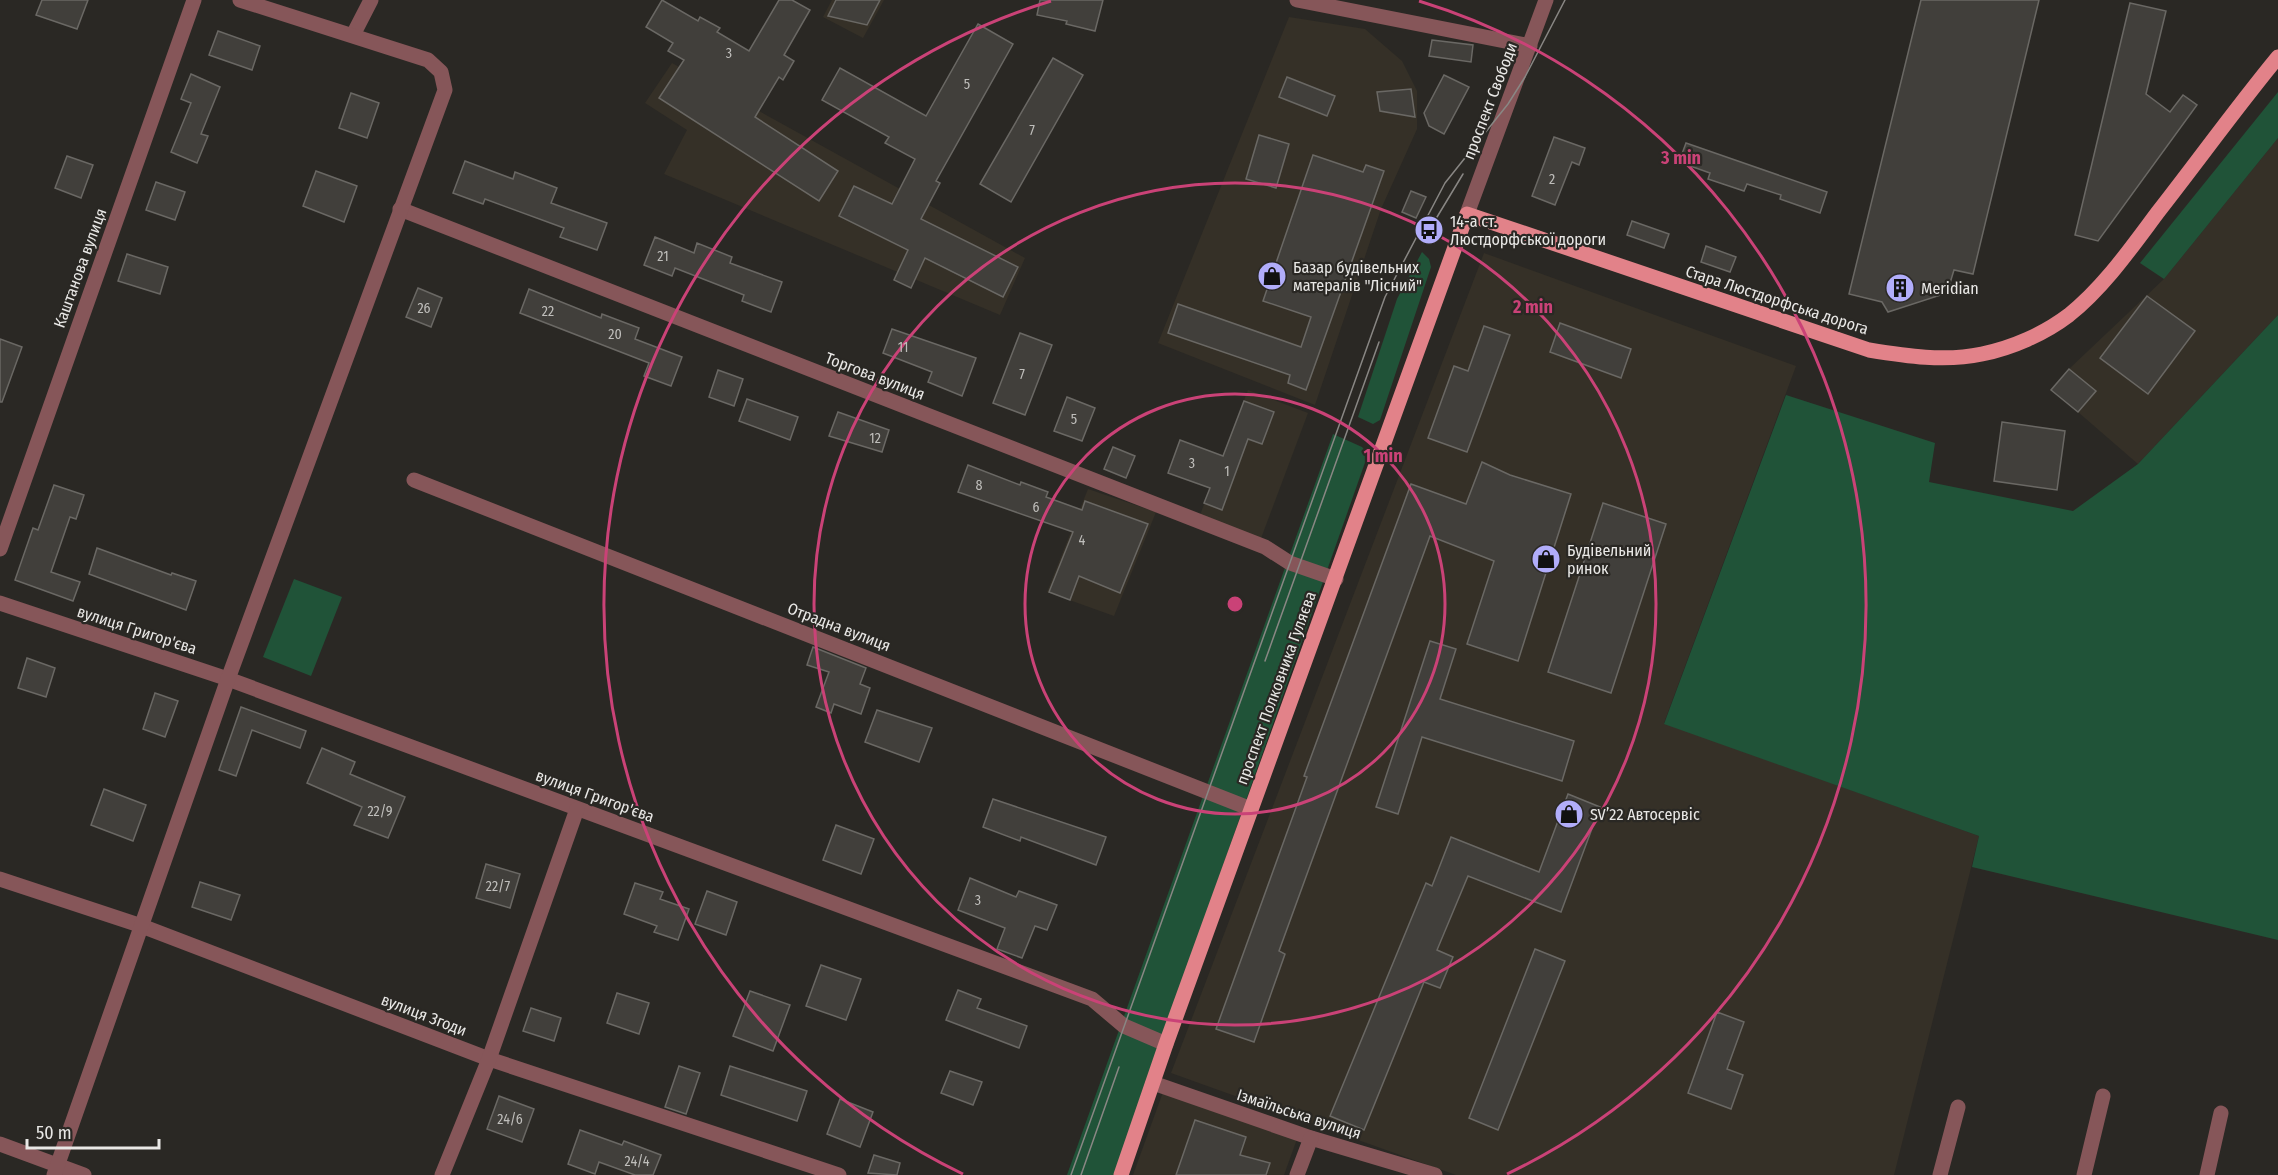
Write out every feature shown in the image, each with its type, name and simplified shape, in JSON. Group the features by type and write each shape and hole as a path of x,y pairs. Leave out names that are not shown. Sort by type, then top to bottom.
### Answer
{"main road":[{"name":"Стара Люстдорфська дорога","path":"1467,214 1869,350 1911,357 1981,355 2041,333 2068,315 2094,290 2123,258 2278,57"},
{"name":"проспект Полковника Гуляєва","path":"1121,1175 1166,1044 1467,214"}],"street":[{"name":"Каштанова вулиця","path":"0,549 195,0"},
{"path":"56,1170 139,925 444,90 441,72 428,60 240,0"},
{"path":"353,35 371,0"},
{"path":"1297,0 1530,46"},
{"name":"проспект Свободи","path":"1467,214 1546,0"},
{"name":"Торгова вулиця","path":"400,209 1254,543 1290,563 1336,579"},
{"name":"Отрадна вулиця","path":"414,480 1251,809"},
{"name":"вулиця Григор'єва","path":"0,603 228,679 1092,999 1124,1026 1166,1044"},
{"path":"442,1175 489,1059 577,809"},
{"name":"вулиця Згоди","path":"0,879 139,925 489,1059 839,1175"},
{"name":"Ізмаїльська вулиця","path":"1153,1083 1311,1138 1435,1175"},
{"path":"2084,1175 2103,1096"},
{"path":"1940,1175 1958,1107"},
{"path":"2207,1175 2221,1113"},
{"path":"1297,1175 1311,1138"},
{"path":"0,1144 56,1170 84,1175"}],"shaded area":[{"path":"832,0 884,0 863,38 823,17"},
{"name":"Базар будівельних матералів \"Лісний\"","path":"1289,17 1365,29 1402,61 1417,91 1417,129 1381,209 1315,405 1158,343"},
{"path":"672,63 1025,258 1000,315 664,174 687,130 645,103"},
{"path":"2278,138 2278,315 2138,464 2078,412 2096,391 2069,369 2164,279"},
{"name":"Будівельний ринок","path":"1484,253 1796,366 1664,723 1979,836 1894,1175 1456,1175 1171,1073"},
{"path":"1248,390 1308,413 1260,541 1200,515"},
{"path":"1088,489 1156,512 1114,616 1047,592"},
{"path":"1163,1092 1297,1139 1284,1175 1133,1175"}],"green space":[{"path":"2278,92 2278,138 2164,279 2140,263"},
{"path":"1422,252 1429,259 1431,267 1380,420 1373,424 1358,417 1397,299"},
{"path":"2278,315 2278,940 1972,867 1979,836 1664,724 1786,395 1935,443 1929,482 2073,511 2138,464"},
{"path":"1333,434 1362,447 1368,454 1114,1175 1067,1175"},
{"path":"294,579 342,597 311,676 263,657"}],"building":[{"path":"42,0 88,0 77,29 36,15"},
{"path":"662,0 698,21 700,17 720,28 717,32 749,51 779,0 792,0 810,10 784,55 794,61 783,80 779,77 755,117 838,171 819,201 659,98 684,60 668,51 673,43 646,27"},
{"path":"836,0 880,0 867,25 828,16"},
{"path":"1040,0 1103,0 1095,31 1066,24 1067,21 1037,15"},
{"path":"1921,0 2039,0 1973,274 1954,270 1947,293 1888,312 1882,302 1849,294"},
{"path":"2130,3 2166,11 2146,94 2170,112 2183,95 2197,105 2098,241 2075,235"},
{"path":"978,24 1013,44 936,181 940,183 921,219 1018,267 1003,297 925,258 911,288 894,280 908,250 839,216 854,186 892,204 915,159 885,143 889,137 822,100 840,68 926,116"},
{"path":"218,31 260,46 252,70 209,55"},
{"path":"1432,40 1473,45 1471,62 1429,56"},
{"path":"1053,58 1083,75 1011,202 980,184"},
{"path":"191,74 220,87 201,134 208,136 197,163 171,152 191,103 181,99"},
{"path":"1444,75 1469,87 1444,134 1429,126 1424,113"},
{"path":"1287,77 1335,96 1327,116 1279,97"},
{"path":"1411,89 1415,117 1380,111 1377,92"},
{"path":"351,93 379,103 367,138 339,128"},
{"path":"1259,135 1289,144 1276,188 1246,179"},
{"path":"1554,137 1585,148 1579,165 1572,162 1555,205 1532,196"},
{"path":"1686,143 1827,192 1820,213 1780,199 1781,195 1747,184 1744,191 1708,179 1710,173 1679,162"},
{"path":"1313,155 1363,172 1366,165 1384,171 1306,390 1288,383 1290,375 1168,333 1178,304 1301,347 1311,317 1263,301"},
{"path":"67,156 93,165 81,198 55,188"},
{"path":"465,161 513,179 515,172 557,188 551,203 607,223 597,250 560,237 564,228 485,199 483,204 453,193"},
{"path":"316,171 357,186 344,222 303,206"},
{"path":"156,182 185,192 175,220 146,210"},
{"path":"1411,191 1426,197 1416,218 1402,212"},
{"path":"1632,221 1669,234 1664,248 1627,235"},
{"path":"655,237 694,253 697,243 732,257 730,263 782,282 771,312 742,301 744,295 675,268 672,276 644,265"},
{"path":"1706,246 1736,257 1730,272 1701,262"},
{"path":"127,254 168,267 160,294 118,281"},
{"path":"418,288 442,298 431,327 406,317"},
{"path":"529,289 601,318 602,314 639,328 635,339 682,357 671,386 644,376 649,363 520,313"},
{"path":"2147,296 2195,331 2148,394 2100,358"},
{"path":"1560,323 1631,349 1621,378 1550,352"},
{"path":"1484,326 1510,335 1467,452 1428,438 1454,366 1468,371"},
{"path":"892,329 976,358 962,396 928,382 932,372 883,353"},
{"path":"1020,333 1052,345 1025,415 993,403"},
{"path":"0,339 22,347 2,402 0,402"},
{"path":"2069,369 2096,391 2078,412 2051,390"},
{"path":"718,370 743,379 734,406 709,397"},
{"path":"1067,397 1095,408 1082,441 1054,431"},
{"path":"747,399 798,417 790,440 739,421"},
{"path":"1244,401 1274,412 1262,444 1248,439 1222,510 1204,503 1210,488 1168,473 1180,440 1223,456"},
{"path":"838,412 889,430 882,452 829,436"},
{"path":"2002,422 2065,431 2057,490 1994,481"},
{"path":"1113,447 1135,456 1126,478 1104,469"},
{"path":"1482,462 1510,475 1571,494 1518,661 1467,644 1494,561 1430,536 1279,951 1285,954 1254,1042 1216,1029 1307,777 1304,776 1411,484 1466,504"},
{"path":"968,465 1020,485 1021,482 1048,492 1046,497 1082,510 1085,501 1148,524 1120,593 1079,576 1070,600 1049,592 1073,532 958,492"},
{"path":"54,485 84,495 76,519 70,517 51,572 80,582 73,601 15,580 33,528 38,530"},
{"path":"1603,503 1666,524 1611,693 1548,672"},
{"path":"97,548 171,575 172,573 196,581 186,610 89,574"},
{"path":"1430,641 1456,649 1440,699 1574,741 1562,781 1422,737 1398,814 1376,807"},
{"path":"813,647 866,668 860,684 870,688 861,714 834,704 831,713 816,707 829,672 807,665"},
{"path":"27,658 55,668 46,697 18,688"},
{"path":"155,693 178,701 165,737 143,729"},
{"path":"241,707 306,731 300,748 252,730 236,776 219,770"},
{"path":"877,710 932,728 919,762 865,742"},
{"path":"322,748 355,762 350,774 405,797 388,838 354,825 362,807 307,783"},
{"path":"104,789 146,805 133,841 91,825"},
{"path":"1568,794 1600,807 1561,912 1468,876 1437,950 1453,957 1440,988 1424,982 1364,1130 1330,1116 1426,883 1432,886 1451,837 1539,872"},
{"path":"993,799 1106,837 1096,865 1021,837 1020,841 983,827"},
{"path":"836,825 874,839 861,874 823,860"},
{"path":"486,864 520,874 510,908 476,898"},
{"path":"970,878 1016,897 1019,891 1057,905 1047,930 1035,926 1022,958 997,949 1005,928 958,910"},
{"path":"200,882 240,895 231,920 192,907"},
{"path":"635,883 663,892 660,899 689,909 678,940 654,932 657,926 624,914"},
{"path":"707,891 737,902 726,935 695,924"},
{"path":"1535,949 1565,961 1498,1130 1469,1118"},
{"path":"821,965 861,979 846,1020 806,1006"},
{"path":"958,990 981,999 977,1008 1027,1026 1019,1048 946,1020"},
{"path":"750,991 790,1005 773,1051 733,1036"},
{"path":"617,993 649,1003 639,1034 607,1023"},
{"path":"531,1008 561,1018 554,1041 523,1031"},
{"path":"1717,1012 1744,1022 1727,1069 1743,1075 1731,1109 1688,1093"},
{"path":"679,1066 700,1073 686,1114 665,1107"},
{"path":"730,1066 807,1091 797,1121 721,1095"},
{"path":"950,1071 982,1082 973,1105 941,1093"},
{"path":"499,1096 534,1109 522,1142 487,1129"},
{"path":"840,1099 873,1112 860,1147 827,1134"},
{"path":"1195,1120 1246,1137 1240,1155 1270,1163 1266,1175 1176,1175"},
{"path":"580,1130 622,1145 624,1141 661,1155 653,1175 635,1175 599,1162 595,1174 568,1164"},
{"path":"874,1155 900,1163 897,1175 868,1173"}],"tram line":[{"path":"1071,1175 1385,297 1445,183 1508,104 1525,77 1565,0"},
{"path":"1434,222 1463,174"},
{"path":"1265,661 1379,342"},
{"path":"1081,1175 1119,1067"}],"place":[{"name":"14-а ст. Люстдорфської дороги","path":"1429,230"},
{"name":"Базар будівельних матералів \"Лісний\"","path":"1272,276"},
{"name":"Meridian","path":"1900,288"},
{"name":"Будівельний ринок","path":"1546,559"},
{"name":"SV’22 Автосервіс","path":"1569,814"}]}
